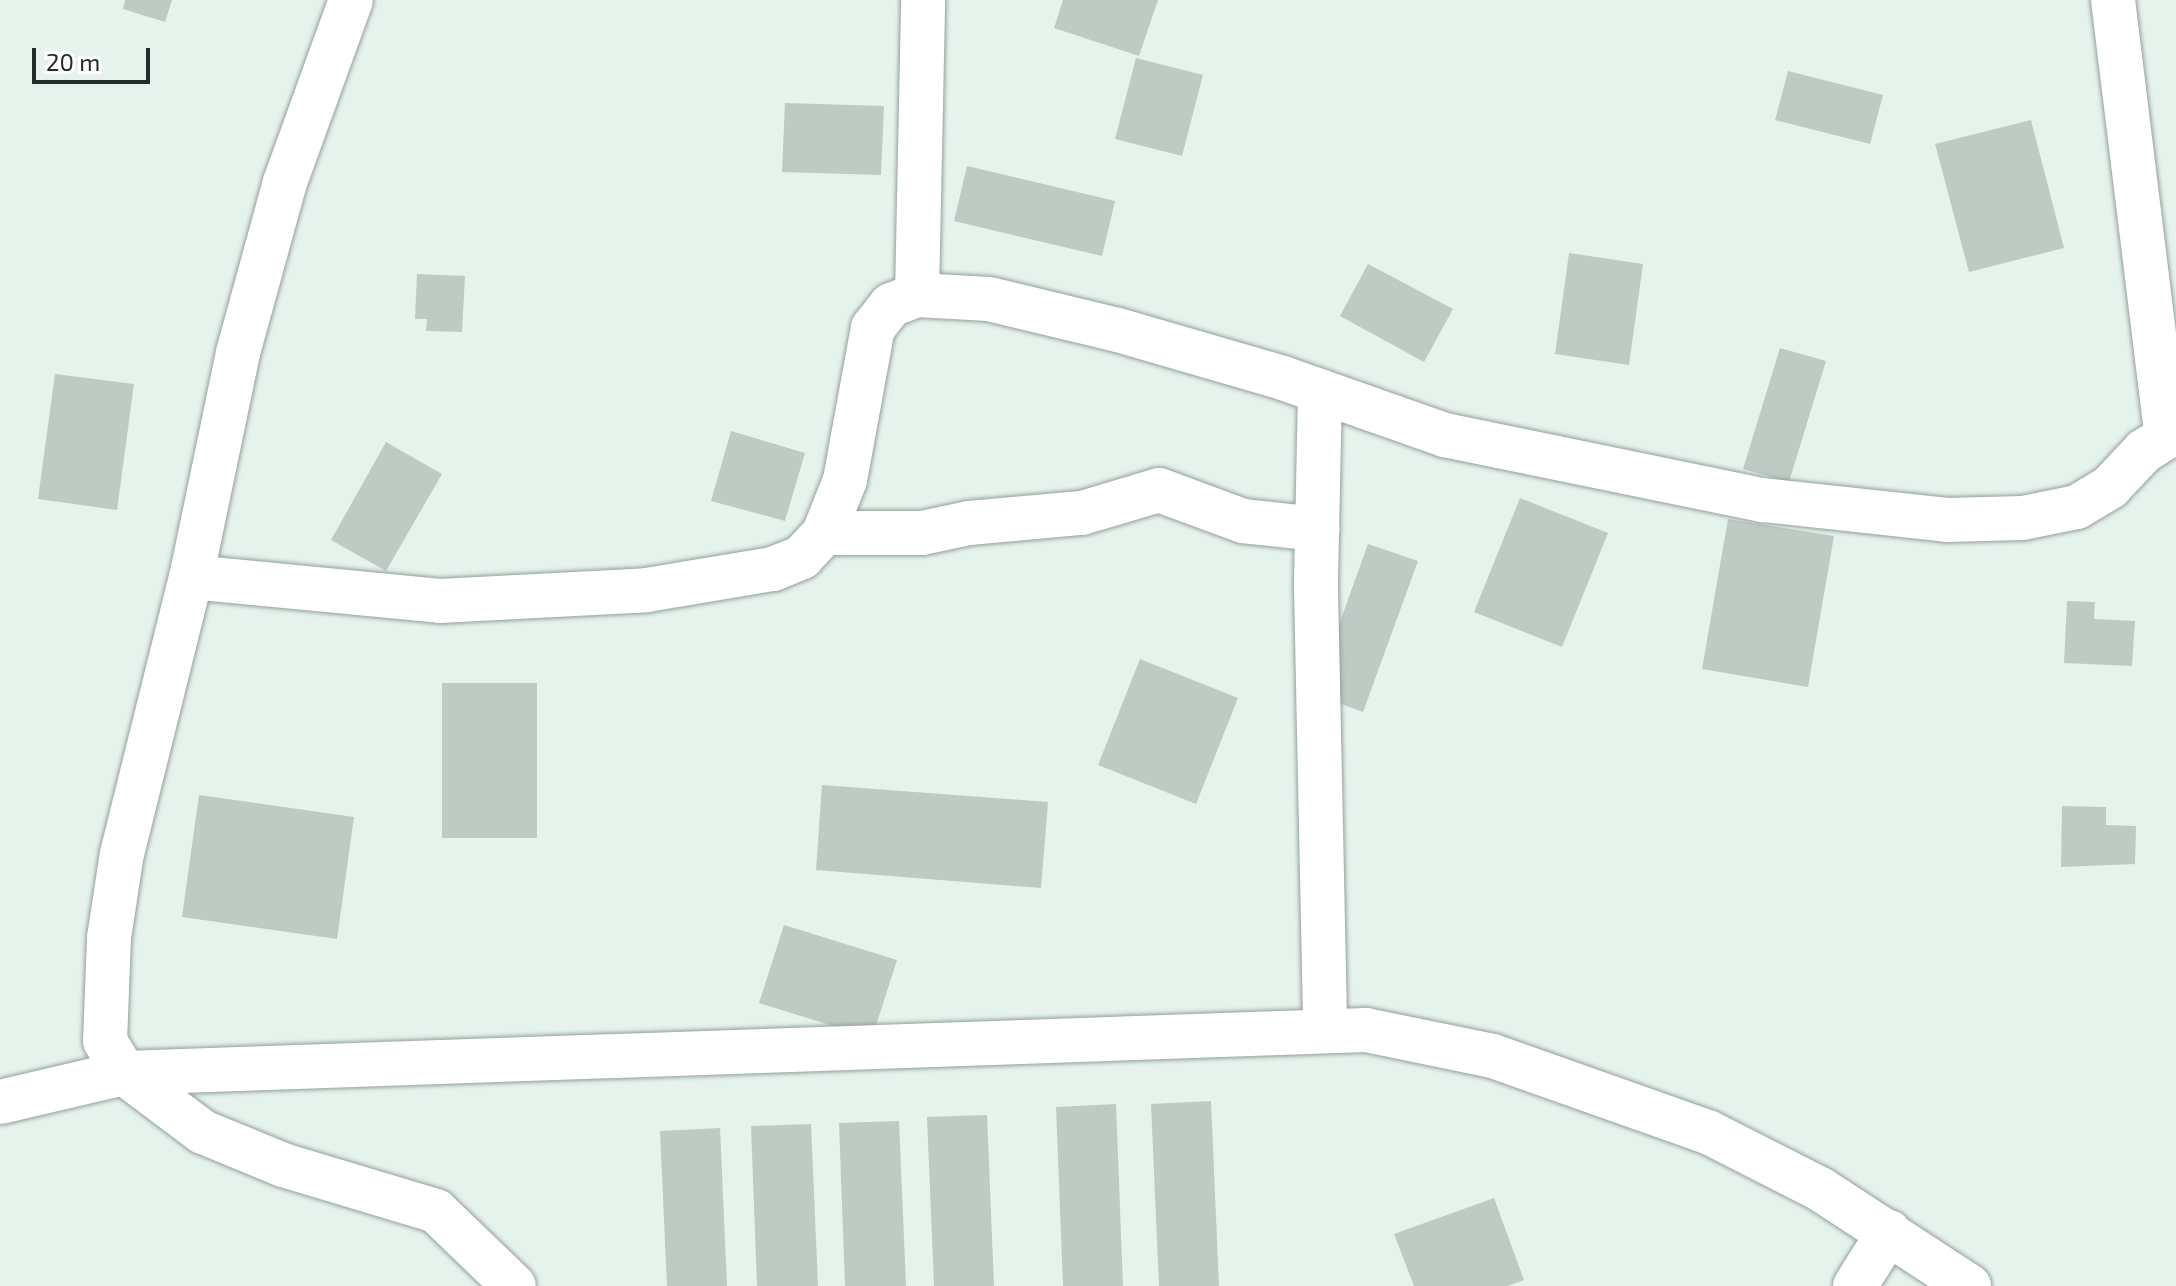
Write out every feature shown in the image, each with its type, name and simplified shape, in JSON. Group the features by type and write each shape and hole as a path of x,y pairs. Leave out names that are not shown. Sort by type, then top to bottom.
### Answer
{"street":[{"path":"351,0 285,182 252,295 191,577 122,853 109,938 105,1041 124,1073 203,1132 283,1165 436,1211 514,1286"},
{"path":"917,295 923,0"},
{"path":"191,577 440,601 594,594 712,582 773,569 802,557 824,533 845,480 873,328 891,305 917,295 989,299 1118,330 1320,391 1445,435 1763,500 1947,520 2023,518 2077,507 2110,487 2171,432 2113,0"},
{"path":"1320,391 1318,529 1325,1028"},
{"path":"824,533 922,533 997,519 1082,513 1159,490 1243,521 1318,529"},
{"path":"0,1102 124,1073 1325,1028 1366,1030 1493,1056 1586,1085 1708,1132 1820,1189 1969,1286"},
{"path":"1855,1286 1889,1232"}],"building":[{"path":"125,0 172,0 165,22 123,9"},
{"path":"1063,0 1158,0 1139,56 1054,28"},
{"path":"1136,58 1203,75 1182,156 1115,139"},
{"path":"1788,71 1883,95 1870,144 1775,120"},
{"path":"785,103 884,106 881,175 782,172"},
{"path":"2031,120 2064,248 1969,272 1935,144"},
{"path":"967,166 1115,201 1102,256 954,221"},
{"path":"1569,253 1643,264 1629,365 1555,354"},
{"path":"1368,264 1453,309 1424,362 1340,316"},
{"path":"417,274 465,276 462,332 426,331 427,319 415,319"},
{"path":"1780,348 1826,361 1789,482 1743,469"},
{"path":"55,374 134,384 117,510 38,499"},
{"path":"731,431 805,453 785,521 711,501"},
{"path":"386,442 442,474 386,571 331,540"},
{"path":"1520,498 1608,533 1562,647 1474,612"},
{"path":"1728,519 1834,536 1808,687 1702,669"},
{"path":"1368,544 1418,561 1363,712 1314,694"},
{"path":"2067,601 2095,602 2094,619 2135,621 2132,666 2064,663"},
{"path":"1140,659 1238,698 1196,804 1098,765"},
{"path":"442,683 537,683 537,838 442,838"},
{"path":"822,785 1048,802 1041,888 816,870"},
{"path":"199,795 354,817 337,939 182,917"},
{"path":"2062,806 2106,807 2106,825 2136,826 2135,864 2061,867"},
{"path":"784,925 897,960 872,1038 759,1003"},
{"path":"1211,1101 1219,1286 1159,1286 1151,1104"},
{"path":"1116,1104 1123,1286 1063,1286 1056,1107"},
{"path":"987,1115 994,1286 934,1286 927,1117"},
{"path":"899,1121 906,1286 845,1286 839,1123"},
{"path":"811,1124 818,1286 757,1286 751,1126"},
{"path":"720,1128 727,1286 667,1286 660,1131"},
{"path":"1494,1198 1524,1280 1508,1286 1414,1286 1394,1234"}]}
